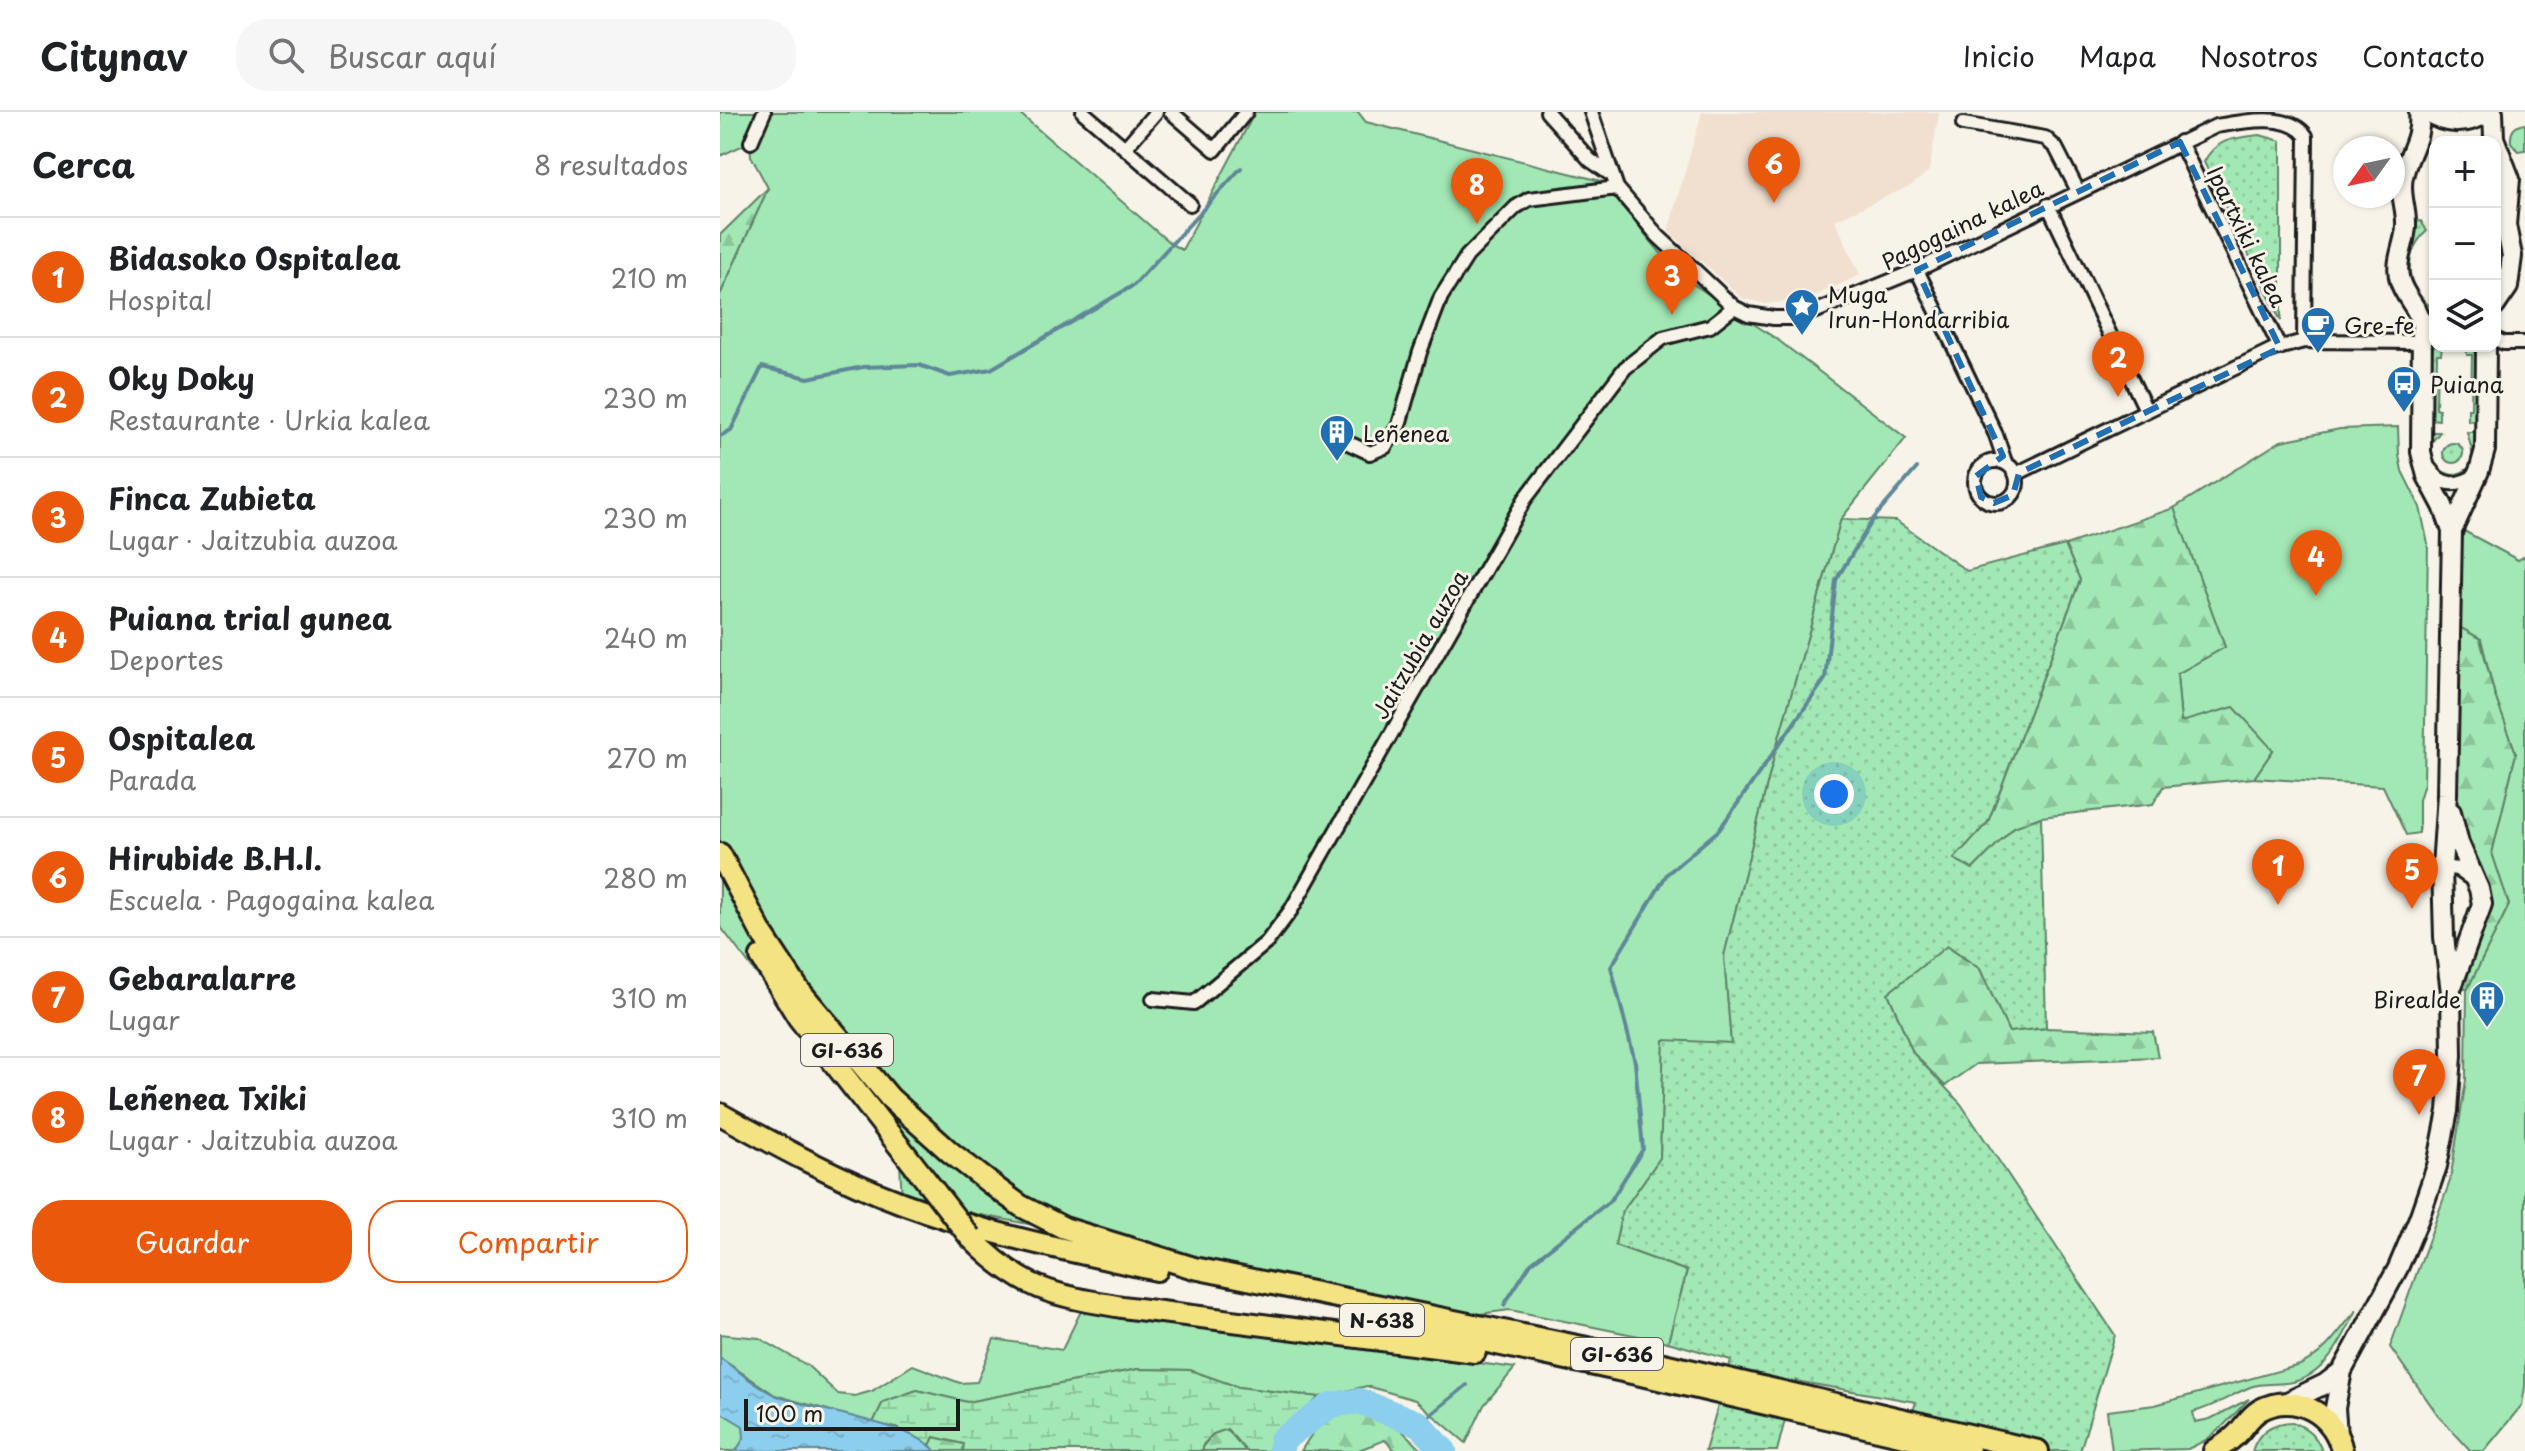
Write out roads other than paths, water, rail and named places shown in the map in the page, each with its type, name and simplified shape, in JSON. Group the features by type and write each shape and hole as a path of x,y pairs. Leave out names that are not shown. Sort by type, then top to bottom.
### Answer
{"main road":[{"name":"GI-636","path":"720,854 762,934 799,990 890,1098 950,1152 1021,1206 1064,1228 1194,1268 1646,1360 2038,1451"},
{"name":"GI-636","path":"720,861 759,953 798,1017 970,1237 996,1263 1021,1280 1050,1293 1122,1307 1641,1375 1969,1451"},
{"name":"N-638","path":"720,1114 806,1162 902,1203 1015,1239 1641,1375"},
{"name":"N-638","path":"1122,1262 1194,1268"},
{"path":"2214,1451 2236,1442 2247,1421 2259,1411 2285,1403 2317,1412 2328,1422 2339,1443"}],"street":[{"path":"751,142 764,112"},
{"path":"1083,112 1190,204"},
{"path":"1125,148 1156,112"},
{"path":"1171,112 1215,150 1246,112"},
{"path":"1547,112 1590,160 1611,174"},
{"name":"Pagogaina kalea","path":"1591,112 1617,188 1658,236 1734,307 1763,317 1791,318 1819,310 1917,270 2216,126 2254,119 2279,119 2297,124 2306,136 2304,341"},
{"path":"2339,1443 2335,1408 2342,1371 2398,1268 2419,1218 2437,1166 2448,1111 2452,1055 2442,867 2447,794 2452,531 2427,476 2421,452 2421,319 2402,287 2398,267 2406,227 2401,190 2419,134 2419,112"},
{"path":"2427,112 2448,122 2465,122 2490,112 2494,138 2510,179 2506,225 2512,256 2508,287 2501,297"},
{"name":"Pagogaina kalea","path":"1963,124 2045,138 2056,148 2078,191"},
{"name":"Ipartxiki kalea","path":"2180,142 2280,348"},
{"path":"1342,440 1370,453 1385,447 1399,425 1420,352 1441,297 1467,256 1516,207 1529,199 1617,188"},
{"path":"2048,205 2146,410"},
{"path":"1917,270 1996,435 2005,462 2016,474 2017,488 2008,500 1994,503 1981,497 1975,483 1979,469 1991,461 2005,462"},
{"name":"Jaitzubia auzoa","path":"1153,999 1194,1003 1267,942 1291,910 1525,499 1625,368 1663,338 1710,326 1734,307"},
{"path":"2016,474 2280,348 2304,341 2422,342"},
{"path":"2501,346 2525,343"},
{"path":"2452,531 2477,475 2486,440 2493,352"},
{"path":"2421,452 2432,472 2443,483 2459,483 2477,475"},
{"path":"2447,794 2459,843 2479,889 2482,904 2451,992"},
{"path":"2442,867 2464,872 2479,889"},
{"path":"2444,937 2459,935 2476,923"},
{"path":"2285,1403 2325,1384 2342,1371"}],"water":[{"path":"720,1358 770,1393 908,1433 935,1451 736,1451 744,1438 743,1426 720,1412"}],"waterway":[{"path":"720,436 731,430 762,367 808,378 863,367 919,365 950,376 991,369 1134,285 1241,168"},
{"path":"1504,1305 1531,1263 1611,1200 1643,1149 1635,1062 1611,967 1667,874 1719,830 1825,679 1836,580 1874,518 1917,468"},
{"path":"1419,1424 1467,1385"},
{"path":"1281,1451 1282,1440 1331,1405 1359,1401 1419,1424 1444,1451"}],"place":[{"name":"Hirubide B.H.I.","path":"1774,203"},
{"name":"Leñenea Txiki","path":"1477,224"},
{"name":"Finca Zubieta","path":"1672,315"},
{"name":"Muga Irun-Hondarribia","path":"1802,337"},
{"name":"Gre-fe","path":"2318,355"},
{"name":"Oky Doky","path":"2118,397"},
{"name":"Puiana","path":"2404,414"},
{"name":"Leñenea","path":"1337,463"},
{"name":"Puiana trial gunea","path":"2316,596"},
{"name":"Bidasoko Ospitalea","path":"2278,905"},
{"name":"Ospitalea","path":"2412,909"},
{"name":"Birealde","path":"2487,1029"},
{"name":"Gebaralarre","path":"2419,1115"}]}
